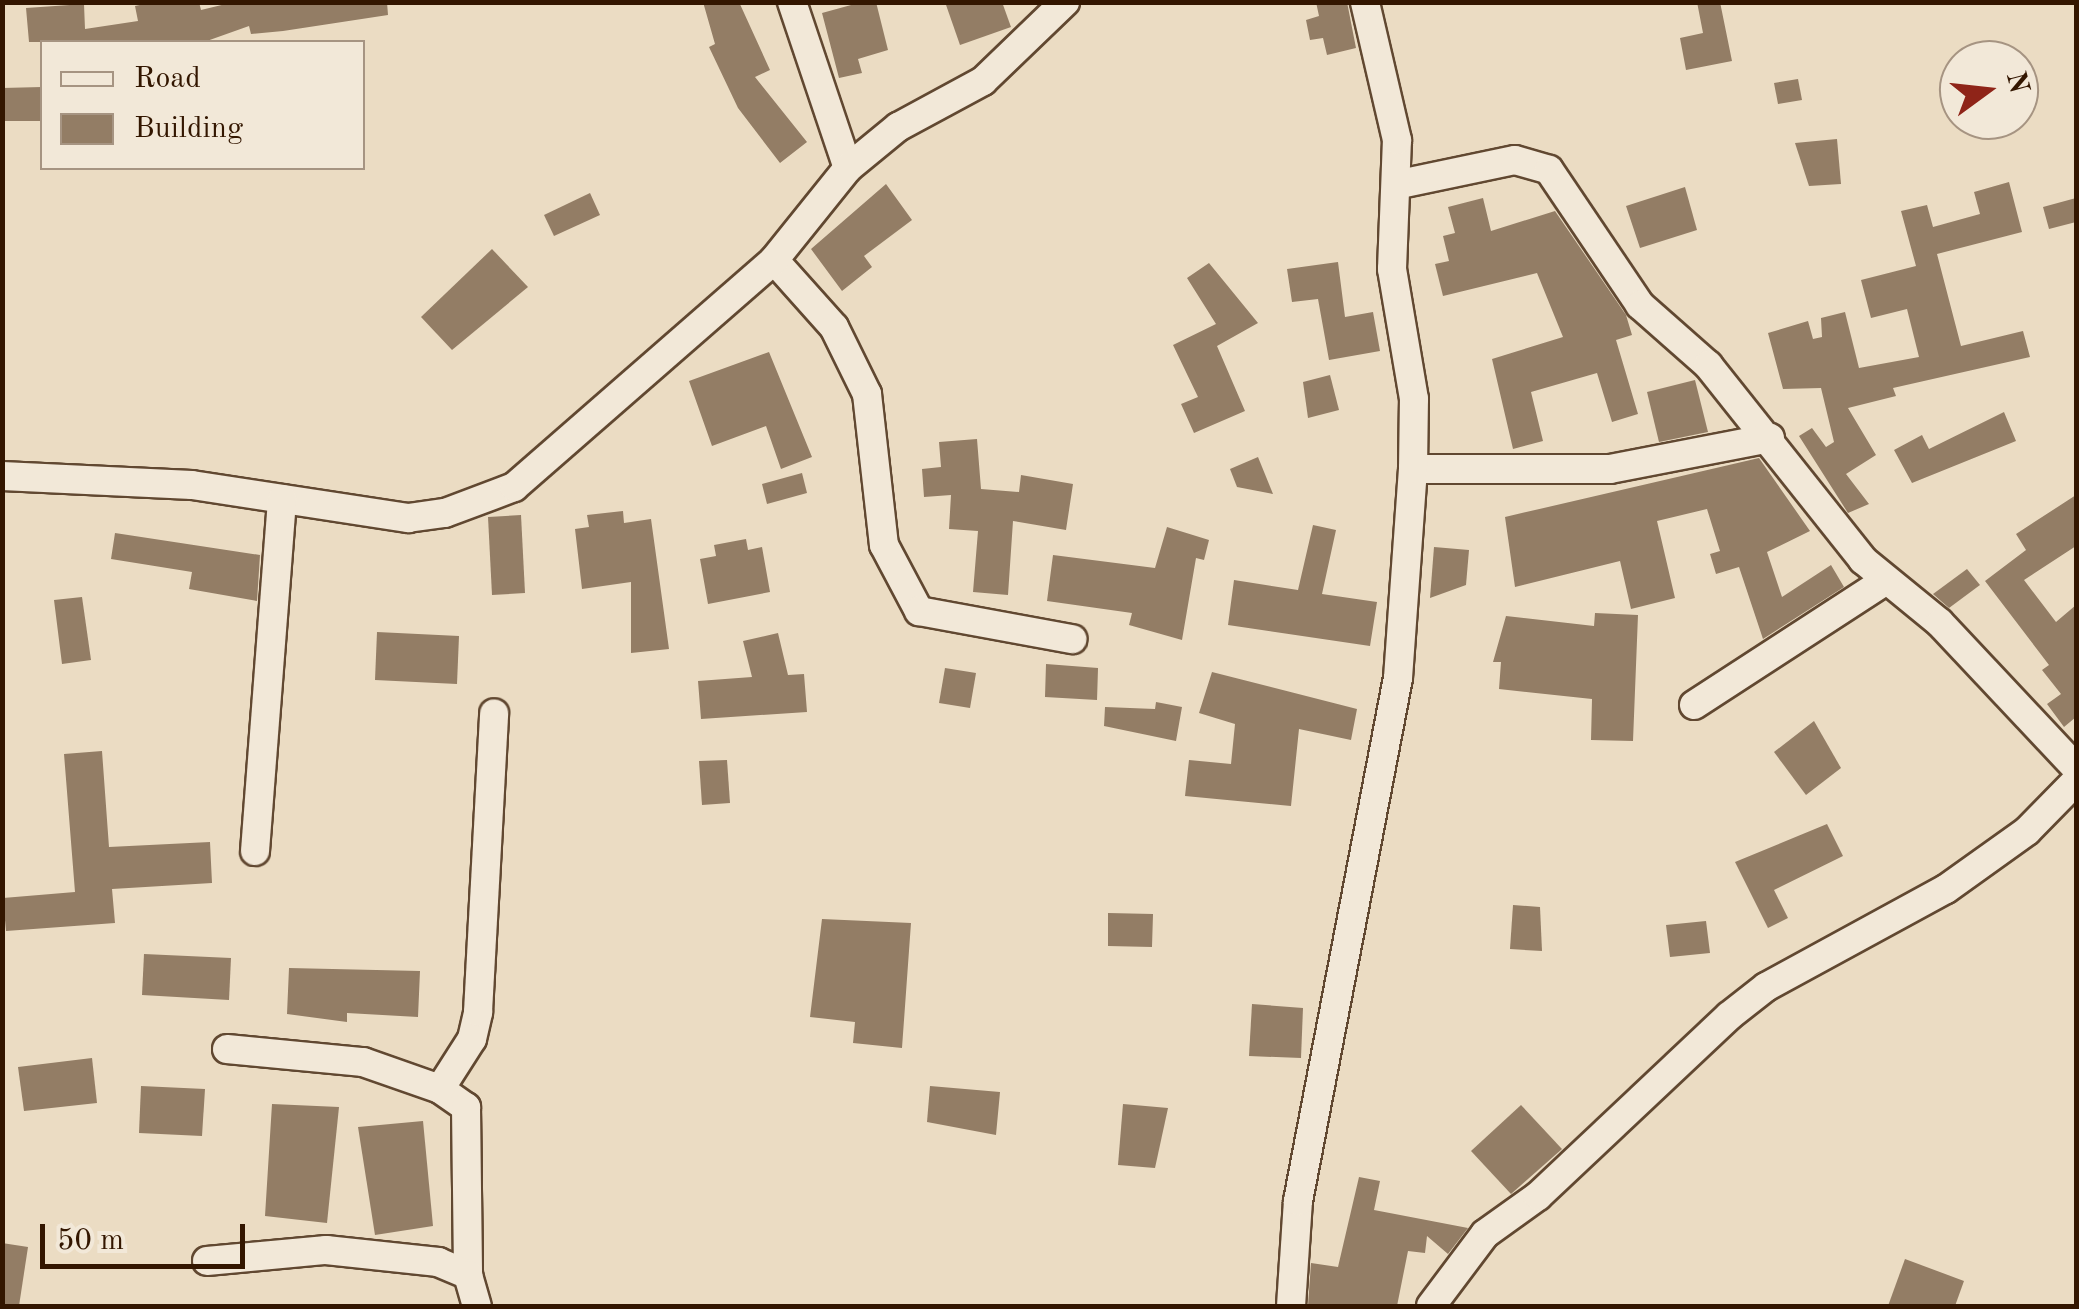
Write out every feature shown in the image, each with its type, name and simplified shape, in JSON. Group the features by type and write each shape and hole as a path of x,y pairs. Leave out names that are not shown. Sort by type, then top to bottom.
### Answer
{"street":[{"path":"792,2 848,168"},
{"path":"2,476 192,485 408,518 446,513 514,487 774,260 848,168 898,128 983,81 1064,2"},
{"path":"1290,1306 1298,1202 1398,678 1413,469 1414,398 1392,269 1400,184 1389,84 1365,2"},
{"path":"1400,184 1514,160 1549,170 1640,305 1708,364 1884,581 1940,624 2076,768"},
{"path":"774,260 834,327 868,394 884,545 920,611 1072,639"},
{"path":"1413,469 1508,475 1610,469 1770,438"},
{"path":"255,851 282,500"},
{"path":"1694,705 1884,581"},
{"path":"440,1089 472,1039 478,1012 494,713"},
{"path":"1431,1306 1485,1234 1538,1196 1729,1016 1766,987 1946,889 2027,830 2076,780"},
{"path":"227,1049 362,1062 440,1089 466,1107 468,1275 478,1306"},
{"path":"207,1260 326,1250 438,1262 468,1275"}],"building":[{"path":"199,2 201,10 234,2 387,2 388,15 251,34 249,26 210,40 29,42 26,8 84,4 85,29 138,21 135,6"},
{"path":"703,2 739,2 770,70 755,77 807,142 780,163 738,108 709,47 715,44"},
{"path":"876,2 888,50 858,59 862,73 839,78 822,13"},
{"path":"945,2 1002,2 1011,27 960,45"},
{"path":"1316,2 1347,2 1356,48 1327,55 1323,38 1310,40 1306,20 1319,16"},
{"path":"1697,2 1720,2 1732,61 1686,70 1680,38 1703,33"},
{"path":"1798,79 1802,100 1778,104 1774,83"},
{"path":"40,87 40,121 2,121 2,88"},
{"path":"1837,139 1841,184 1809,186 1795,143"},
{"path":"2009,182 2022,232 1937,254 1961,346 2023,331 2030,357 1893,388 1896,396 1848,408 1876,455 1846,474 1869,504 1848,513 1799,436 1812,428 1826,447 1834,442 1821,388 1783,389 1768,333 1808,321 1813,339 1822,337 1821,318 1845,312 1859,368 1919,357 1907,309 1871,318 1861,280 1916,266 1901,211 1927,205 1933,227 1980,214 1974,192"},
{"path":"886,184 912,220 864,256 872,267 842,291 811,249"},
{"path":"1685,187 1697,230 1640,248 1626,206"},
{"path":"590,193 600,215 554,236 544,215"},
{"path":"1483,198 1491,231 1555,211 1626,315 1632,335 1616,340 1638,414 1612,422 1597,373 1531,392 1543,441 1513,449 1492,359 1563,337 1537,273 1443,296 1435,264 1449,261 1443,236 1455,233 1448,207"},
{"path":"2076,198 2076,222 2049,229 2043,207"},
{"path":"492,249 528,287 452,350 421,317"},
{"path":"1338,262 1345,317 1373,312 1380,351 1329,360 1318,299 1292,302 1287,269"},
{"path":"1209,263 1258,323 1217,346 1245,411 1194,433 1181,404 1198,397 1173,345 1216,324 1187,278"},
{"path":"769,352 812,457 781,469 766,426 712,446 689,381"},
{"path":"1330,375 1339,410 1308,418 1303,382"},
{"path":"1695,380 1708,432 1659,442 1647,392"},
{"path":"2004,412 2016,441 1912,483 1894,450 1922,435 1929,449"},
{"path":"977,439 981,489 1019,492 1021,475 1073,484 1066,530 1013,521 1008,595 973,592 978,531 949,529 951,495 924,497 922,469 941,467 939,442"},
{"path":"1258,457 1273,494 1237,487 1230,469"},
{"path":"1759,458 1810,531 1767,552 1782,597 1831,565 1844,587 1763,639 1739,567 1716,574 1710,554 1720,551 1707,509 1657,521 1675,598 1631,609 1620,561 1515,587 1505,517"},
{"path":"802,473 807,493 767,504 762,484"},
{"path":"2076,495 2076,546 2024,580 2056,622 2076,605 2076,717 2064,727 2047,704 2061,694 2042,670 2049,665 1985,581 2026,550 2016,534"},
{"path":"623,511 624,523 651,519 669,649 631,653 631,582 582,589 575,529 589,527 587,515"},
{"path":"521,515 525,593 492,595 488,517"},
{"path":"1313,525 1336,530 1322,594 1377,602 1370,646 1228,625 1234,580 1298,590"},
{"path":"1167,527 1209,540 1204,560 1196,558 1182,640 1129,625 1132,613 1047,601 1053,555 1155,568"},
{"path":"115,533 260,555 257,601 189,589 192,572 111,559"},
{"path":"746,539 748,550 762,547 770,592 708,604 700,559 716,556 714,545"},
{"path":"1434,547 1469,550 1466,585 1430,598"},
{"path":"1967,569 1980,585 1949,608 1933,594"},
{"path":"82,597 91,660 62,664 54,600"},
{"path":"1595,613 1638,615 1633,741 1591,740 1592,699 1499,689 1501,662 1493,662 1506,616 1594,626"},
{"path":"377,632 459,636 457,684 375,680"},
{"path":"778,633 788,675 804,674 807,712 701,719 698,681 752,677 743,641"},
{"path":"1046,664 1098,668 1097,700 1045,697"},
{"path":"945,668 976,673 970,708 939,703"},
{"path":"1212,672 1357,709 1351,740 1299,729 1291,806 1185,796 1189,760 1231,764 1235,724 1199,713"},
{"path":"1156,702 1182,707 1176,741 1104,726 1105,707 1155,709"},
{"path":"1814,721 1841,768 1806,795 1774,752"},
{"path":"102,751 109,847 210,842 212,883 112,889 115,923 6,931 3,898 75,892 64,754"},
{"path":"727,760 730,803 702,805 699,761"},
{"path":"1827,824 1843,856 1774,890 1788,918 1768,928 1735,862"},
{"path":"1513,905 1540,907 1542,951 1510,949"},
{"path":"1108,913 1153,914 1152,947 1108,946"},
{"path":"822,919 911,923 902,1048 853,1043 855,1022 810,1017"},
{"path":"1706,921 1710,953 1670,957 1666,925"},
{"path":"144,954 231,958 229,1000 142,995"},
{"path":"289,968 420,971 418,1017 347,1013 347,1022 287,1014"},
{"path":"1252,1004 1303,1008 1301,1058 1249,1056"},
{"path":"92,1058 97,1103 24,1111 18,1067"},
{"path":"141,1086 205,1089 202,1136 139,1133"},
{"path":"930,1086 1000,1092 996,1135 927,1122"},
{"path":"272,1104 339,1107 327,1223 265,1216"},
{"path":"1123,1104 1168,1108 1155,1168 1118,1165"},
{"path":"1521,1105 1562,1149 1511,1194 1471,1151"},
{"path":"423,1121 433,1226 375,1235 358,1127"},
{"path":"1359,1177 1380,1181 1374,1210 1468,1228 1448,1254 1427,1236 1425,1253 1408,1251 1397,1306 1308,1306 1311,1263 1338,1267"},
{"path":"2,1243 28,1247 19,1306 2,1306"},
{"path":"1905,1259 1964,1281 1955,1306 1888,1306"}]}
